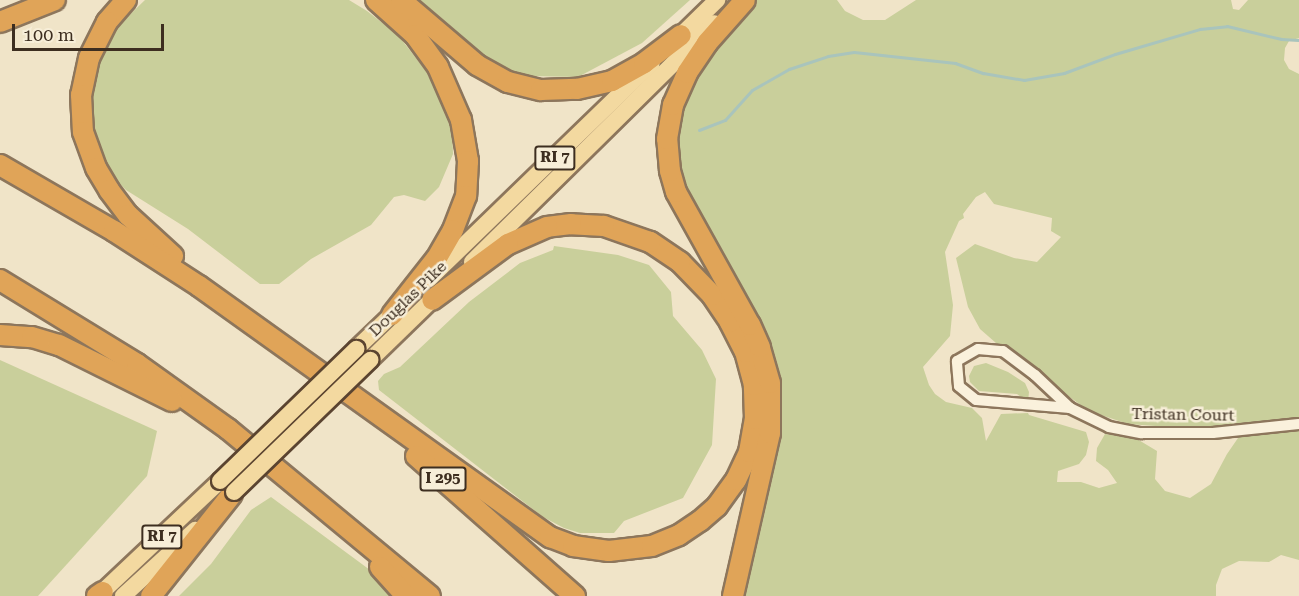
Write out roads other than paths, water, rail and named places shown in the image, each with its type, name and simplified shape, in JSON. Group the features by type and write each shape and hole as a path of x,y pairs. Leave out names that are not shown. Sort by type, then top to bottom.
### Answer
{"highway":[{"path":"0,22 55,0"},
{"path":"126,0 99,34 89,58 83,82 81,120 96,168 118,203 140,227 282,345"},
{"path":"376,0 415,35 438,67 461,120 468,162 466,196 453,230 436,259 392,315"},
{"path":"401,0 477,66 508,82 541,90 577,89 612,81 644,63 681,35"},
{"path":"733,596 770,433 770,383 760,347 750,325 676,192 670,171 667,138 673,105 687,73 707,44 745,0"},
{"name":"I 295","path":"0,165 137,245 282,345 418,457 575,596"},
{"path":"309,366 528,524 550,537 573,546 623,551 666,541 709,514 736,480 749,452 755,419 754,385 745,352 730,322 712,295 680,262 650,242 628,232 593,224 571,224 540,229 508,244 432,300"},
{"path":"0,280 137,364 252,448 430,596"},
{"path":"0,335 32,337 74,351 175,403 252,448"},
{"path":"300,487 406,596"},
{"path":"151,596 229,489"}],"main road":[{"name":"Douglas Pike","path":"123,596 229,489 356,349 717,0"},
{"name":"Douglas Pike","path":"99,594 229,489 370,360 738,0"}],"street":[{"name":"Tristan Court","path":"1070,408 976,400 959,386 957,362 978,349 1003,351 1035,375 1070,408 1109,427 1141,433 1214,433 1299,424"}],"waterway":[{"path":"699,130 725,120 752,90 789,69 828,56 854,52 955,63 983,73 1024,80 1064,73 1115,54 1200,29 1227,26 1281,39 1299,40"}]}
